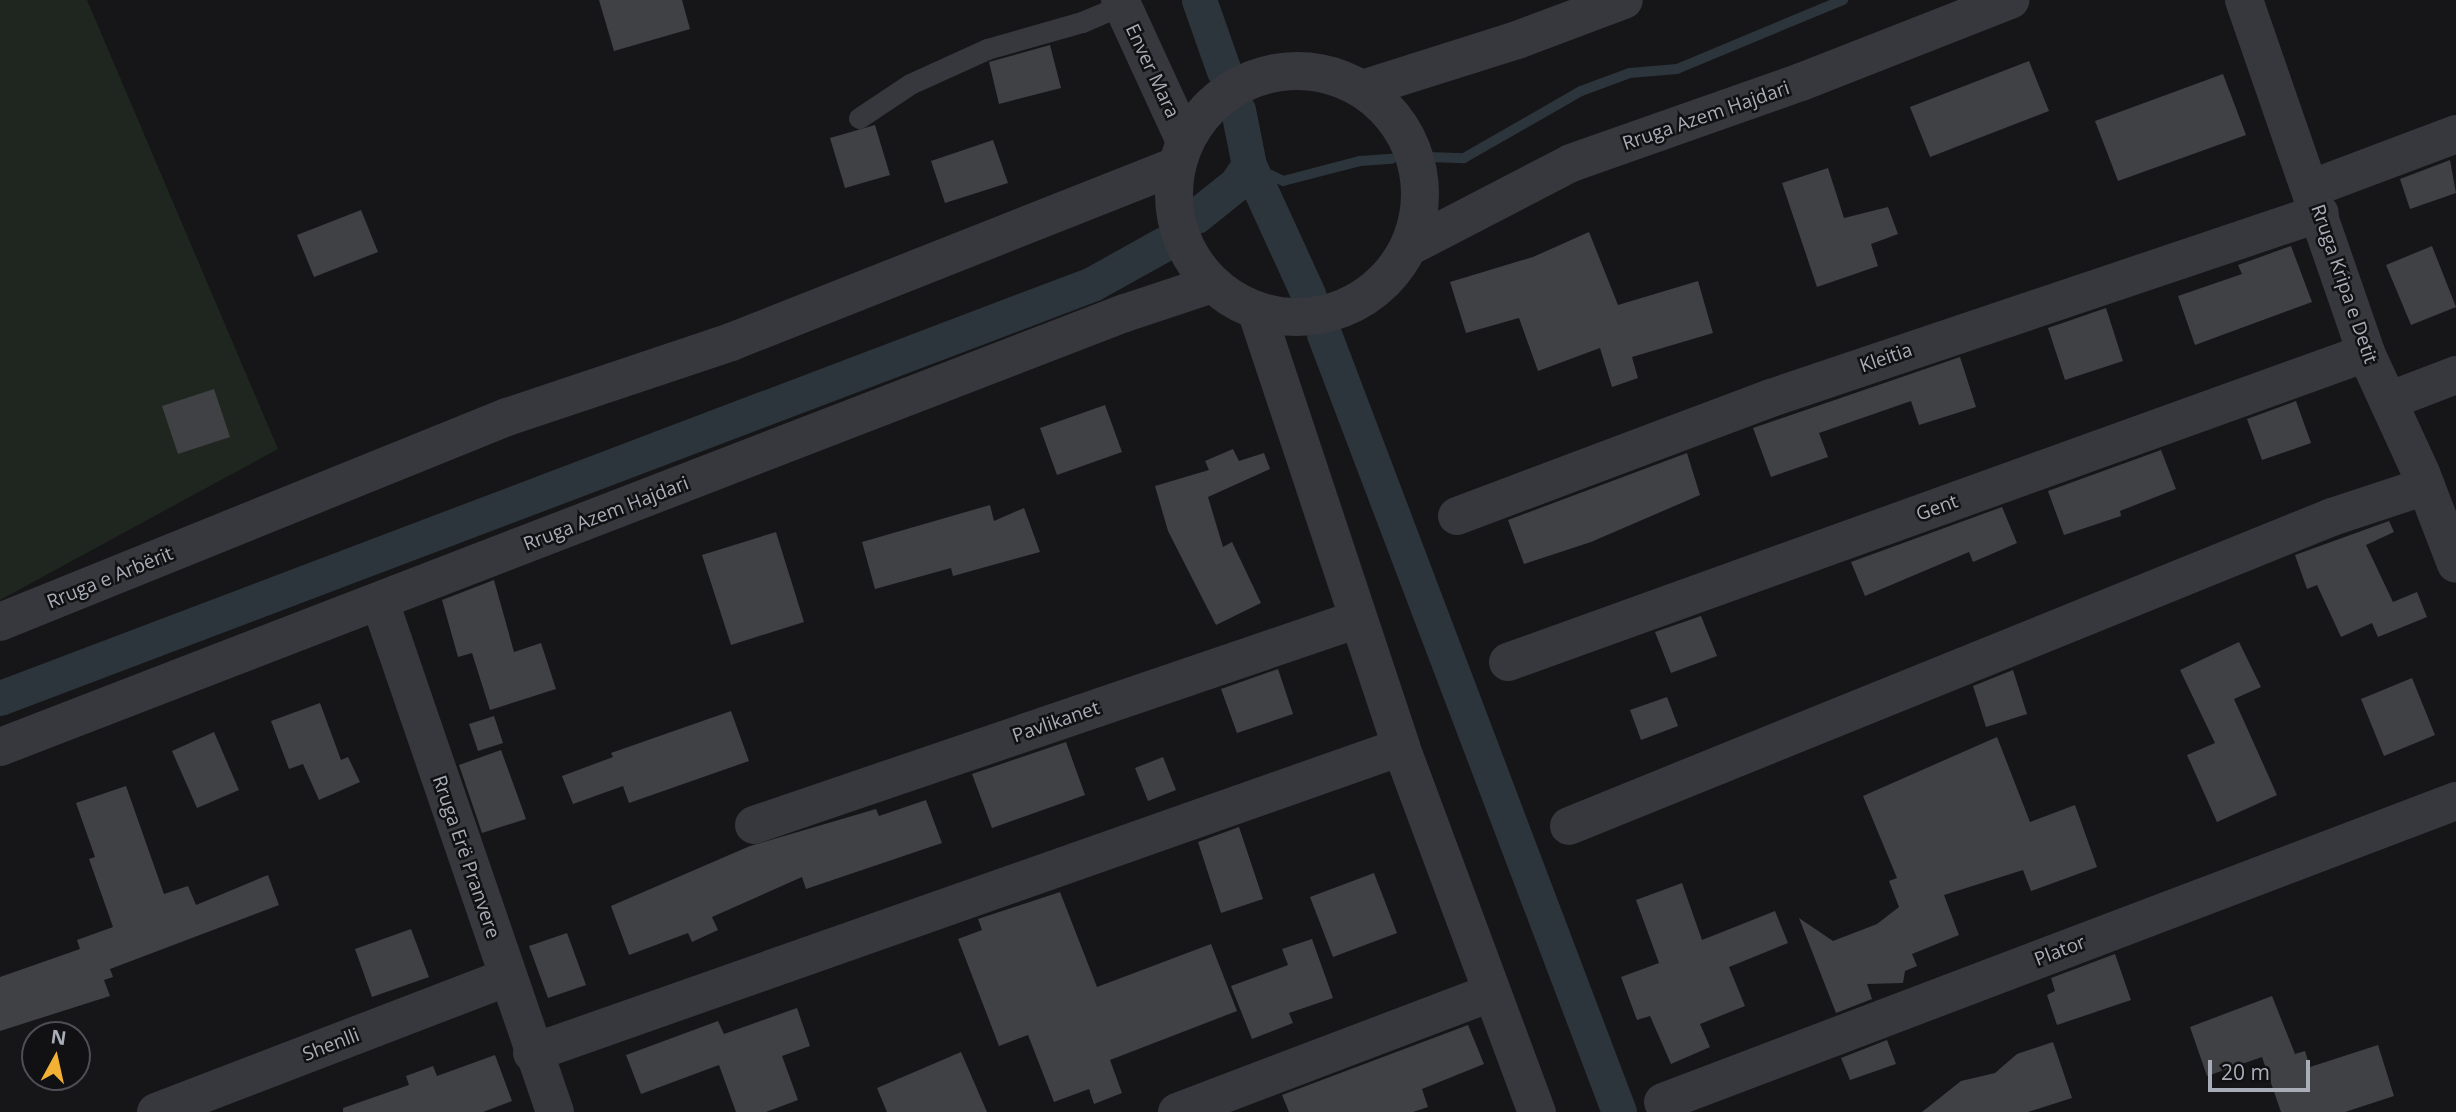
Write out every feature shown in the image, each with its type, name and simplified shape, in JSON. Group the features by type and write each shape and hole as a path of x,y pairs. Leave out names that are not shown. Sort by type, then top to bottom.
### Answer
{"street":[{"path":"1362,89 1517,40 1624,0"},
{"name":"Rruga Azem Hajdari","path":"1409,247 1571,163 1801,82 2010,0"},
{"name":"Rruga Kripa e Detit","path":"2244,0 2366,352 2426,486 2456,564"},
{"name":"Enver Mara","path":"1121,2 1181,153"},
{"name":"Rruga Azem Hajdari","path":"1314,72 1362,89 1399,125 1419,172 1421,198 1409,247 1378,288 1332,312 1307,317 1256,310 1212,284 1183,241 1176,216 1181,153 1217,100 1262,76 1314,72"},
{"name":"Kleitia","path":"1457,516 1771,398 2315,201 2456,134"},
{"name":"Rruga e Arbërit","path":"0,622 507,417 731,342 1181,153"},
{"name":"Rruga Azem Hajdari","path":"0,747 1125,313 1212,284"},
{"path":"1256,310 1401,747 1490,993 1537,1112"},
{"name":"Gent","path":"1508,662 2366,352"},
{"path":"2388,401 2456,375"},
{"path":"1569,826 2332,517 2426,486"},
{"name":"Rruga Erë Pranvere","path":"380,602 532,1053 555,1112"},
{"name":"Pavlikanet","path":"754,825 1358,619"},
{"path":"532,1053 1401,747"},
{"name":"Plator","path":"1663,1102 2456,801"},
{"name":"Shenlli","path":"156,1112 507,977"},
{"path":"1177,1112 1490,993"}],"lane":[{"path":"859,118 910,83 987,49 1082,22 1121,2"}],"shaded area":[{"path":"0,0 87,0 278,449 0,600"}],"building":[{"path":"599,0 682,0 690,29 614,51"},
{"path":"1050,45 1061,88 999,104 989,62"},
{"path":"2029,61 2049,111 1930,157 1910,107"},
{"path":"2223,74 2246,135 2118,181 2095,121"},
{"path":"875,125 890,175 845,188 830,138"},
{"path":"993,140 1008,183 945,203 931,161"},
{"path":"2450,160 2456,193 2410,209 2400,179"},
{"path":"1828,168 1844,218 1888,207 1898,234 1871,244 1878,266 1817,287 1782,183"},
{"path":"361,210 378,252 314,277 297,235"},
{"path":"1589,232 1618,305 1698,281 1713,333 1632,357 1638,378 1612,387 1600,348 1538,371 1519,318 1466,333 1450,282 1533,257"},
{"path":"2291,246 2312,302 2195,345 2178,296 2242,274 2238,265"},
{"path":"2432,246 2456,307 2411,325 2386,265"},
{"path":"2106,308 2123,361 2065,380 2048,328"},
{"path":"1960,357 1976,407 1919,425 1911,401 1819,433 1828,457 1771,477 1753,428"},
{"path":"214,389 230,437 178,454 162,406"},
{"path":"2296,401 2311,443 2262,460 2247,419"},
{"path":"1105,405 1122,452 1057,475 1040,428"},
{"path":"1233,449 1239,461 1264,453 1270,469 1208,497 1223,547 1232,542 1261,603 1216,625 1168,531 1155,486 1209,470 1205,461"},
{"path":"2161,450 2176,489 2120,511 2121,516 2064,535 2048,491"},
{"path":"1687,453 1700,495 1591,542 1524,564 1508,520"},
{"path":"990,505 994,521 1024,508 1040,552 953,576 951,568 875,589 862,542"},
{"path":"2002,507 2017,543 1973,562 1969,552 1865,596 1851,562"},
{"path":"2389,521 2394,532 2366,545 2393,602 2417,592 2427,617 2378,637 2372,623 2341,637 2317,585 2307,589 2295,555"},
{"path":"776,532 804,622 731,645 702,555"},
{"path":"494,580 514,652 541,643 556,689 490,710 472,653 458,657 442,600"},
{"path":"1701,616 1717,656 1671,673 1655,632"},
{"path":"2239,642 2261,687 2234,699 2277,795 2217,822 2187,755 2215,743 2180,670"},
{"path":"1278,669 1293,714 1237,733 1221,689"},
{"path":"2013,670 2027,714 1986,727 1973,686"},
{"path":"2412,678 2435,735 2384,756 2361,699"},
{"path":"1667,697 1678,726 1641,740 1630,710"},
{"path":"320,703 341,760 348,757 360,782 319,800 303,764 289,769 271,721"},
{"path":"731,711 749,761 629,803 623,786 573,804 562,776 613,757 611,753"},
{"path":"494,716 503,743 478,751 469,724"},
{"path":"214,732 239,790 197,808 172,751"},
{"path":"1997,737 2030,822 2075,805 2097,867 2031,891 2023,870 1944,895 1959,935 1912,954 1917,966 1905,971 1903,983 1867,984 1872,999 1836,1013 1799,918 1833,941 1877,924 1899,907 1889,881 1897,878 1863,796"},
{"path":"1066,742 1085,795 992,828 972,774"},
{"path":"501,750 526,819 482,833 459,765"},
{"path":"1163,757 1176,790 1148,801 1135,768"},
{"path":"126,786 164,894 188,886 196,905 268,875 279,905 110,969 113,977 104,980 110,996 31,1021 21,1021 21,1024 0,1031 0,977 80,949 77,940 113,927 89,859 95,857 76,803"},
{"path":"926,800 942,843 806,889 802,877 712,917 718,930 692,942 688,933 629,955 611,906 750,846 876,809 879,816"},
{"path":"1239,827 1263,899 1221,913 1198,842"},
{"path":"1374,873 1397,933 1333,957 1310,897"},
{"path":"1682,883 1702,940 1775,911 1788,943 1729,967 1745,1006 1700,1024 1710,1047 1671,1064 1650,1016 1637,1020 1621,977 1659,963 1636,900"},
{"path":"1060,892 1097,987 1211,944 1237,1011 1110,1060 1122,1093 1094,1104 1089,1089 1054,1102 1028,1035 999,1046 958,939 982,930 978,919"},
{"path":"411,929 429,977 372,997 355,949"},
{"path":"567,933 586,985 548,998 529,946"},
{"path":"1312,939 1333,998 1289,1013 1293,1023 1252,1039 1231,986 1288,965 1282,949"},
{"path":"2115,954 2131,1000 2057,1025 2047,995 2055,991 2051,978"},
{"path":"2272,996 2295,1054 2305,1051 2310,1067 2378,1045 2394,1096 2345,1112 2281,1112 2262,1057 2207,1076 2190,1027"},
{"path":"797,1008 810,1046 782,1056 798,1100 766,1112 736,1112 719,1065 641,1094 626,1055 718,1021 724,1034"},
{"path":"1468,1025 1484,1064 1422,1089 1428,1107 1413,1112 1289,1112 1282,1095"},
{"path":"1887,1040 1896,1064 1850,1080 1841,1058"},
{"path":"2053,1042 2072,1098 2028,1112 1922,1112 1961,1081 1995,1073 2017,1054"},
{"path":"961,1052 987,1112 887,1112 877,1088"},
{"path":"495,1055 512,1101 483,1112 343,1112 343,1108 409,1085 406,1076 433,1066 437,1076"}],"waterway":[{"path":"1199,0 1224,71"},
{"path":"1428,157 1464,158 1581,91 1630,73 1677,69 1843,0"},
{"path":"1238,110 1249,165 1309,296"},
{"path":"1249,165 1283,181 1360,161 1392,159"},
{"path":"1196,216 1236,184 1249,165"},
{"path":"0,698 1092,284 1164,244"},
{"path":"1324,334 1619,1112"}]}
